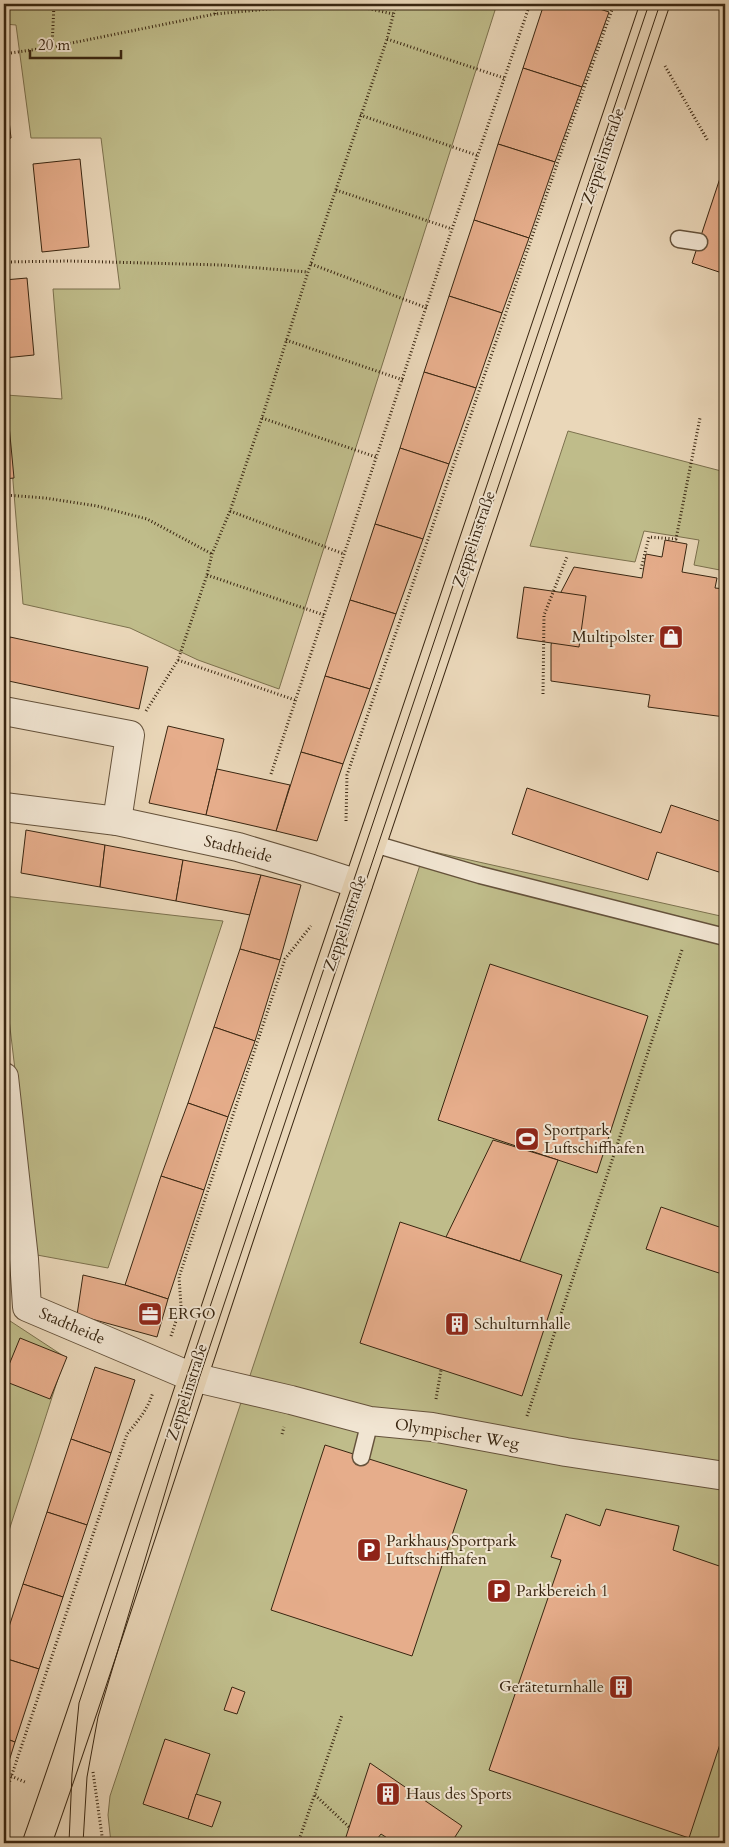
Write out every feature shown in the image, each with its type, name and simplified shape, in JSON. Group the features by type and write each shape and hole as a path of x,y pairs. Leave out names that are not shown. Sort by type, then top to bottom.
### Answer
{"main road":[{"name":"Zeppelinstraße","path":"36,1843 76,1732 192,1377 655,4"}],"street":[{"path":"4,711 130,735 117,821"},
{"name":"Stadtheide","path":"4,807 117,821 238,847 358,884"},
{"name":"Stadtheide","path":"4,1077 24,1259 27,1307 192,1377"},
{"name":"Olympischer Weg","path":"192,1377 370,1421 432,1427 518,1443 725,1476"}],"lane":[{"path":"679,239 699,242"},
{"path":"372,843 480,875 725,937"},
{"path":"360,1457 370,1421"}],"path":[{"path":"52,47 54,4"},
{"path":"215,14 217,4"},
{"path":"4,54 52,47 215,14 322,4"},
{"path":"348,4 393,14"},
{"path":"130,735 178,660 207,575 212,554 230,511 262,418 308,272 387,39 396,4"},
{"path":"271,774 452,229 530,4"},
{"path":"346,775 614,4"},
{"path":"646,30 708,141"},
{"path":"387,39 504,78"},
{"path":"360,115 478,156"},
{"path":"336,190 452,229"},
{"path":"4,262 69,261 212,264 308,272"},
{"path":"311,264 427,308"},
{"path":"286,340 403,380"},
{"path":"262,418 376,457"},
{"path":"641,569 649,537 676,539 700,418"},
{"path":"4,495 45,498 97,506 146,519 212,554"},
{"path":"230,511 344,554"},
{"path":"543,694 544,615 567,557"},
{"path":"207,575 324,615"},
{"path":"178,660 296,700"},
{"path":"518,1443 689,929"},
{"path":"298,1843 342,1715"},
{"path":"11,1776 25,1782"},
{"path":"315,1795 349,1827"}],"shaded area":[{"path":"4,4 497,4 279,689 198,660 130,628 23,604 6,395 62,399 53,289 120,289 101,138 31,138 16,25 4,24"},
{"path":"568,431 725,472 725,571 694,565 699,540 644,531 635,562 530,546"},
{"name":"Sportpark Luftschiffhafen","path":"425,850 725,917 725,1843 111,1843 108,1815 110,1796"},
{"path":"4,896 223,921 108,1268 37,1255 4,977"},
{"path":"4,1317 65,1357 4,1546"}],"building":[{"path":"544,4 584,4 609,12 582,87 523,68"},
{"path":"523,68 582,87 555,162 498,144"},
{"path":"4,76 11,138 4,139"},
{"path":"498,144 555,162 529,238 474,220"},
{"path":"80,159 89,247 42,252 33,164"},
{"path":"725,163 725,274 692,263"},
{"path":"474,220 529,238 502,313 449,296"},
{"path":"27,278 34,355 4,358 4,280"},
{"path":"449,296 502,313 476,388 424,372"},
{"path":"4,372 14,478 4,479"},
{"path":"424,372 476,388 449,464 400,448"},
{"path":"400,448 449,464 423,539 375,524"},
{"path":"375,524 423,539 396,614 350,600"},
{"path":"665,540 687,544 682,572 717,578 715,588 725,589 725,717 648,707 650,695 551,681 551,646 554,616 561,592 574,567 642,578 646,554 662,557"},
{"path":"524,587 586,596 579,647 517,638"},
{"path":"350,600 396,614 370,689 325,676"},
{"path":"10,637 148,667 139,709 4,680 4,665"},
{"path":"325,676 370,689 343,764 301,752"},
{"path":"168,726 224,739 206,815 149,803"},
{"path":"301,752 343,764 317,841 276,831"},
{"path":"217,769 290,785 276,831 206,815"},
{"path":"527,788 661,833 671,805 725,823 725,874 657,852 648,880 512,834"},
{"path":"26,830 105,845 100,887 21,873"},
{"path":"105,845 183,860 176,901 100,887"},
{"path":"183,860 261,875 250,915 176,901"},
{"path":"261,875 301,885 280,960 240,949"},
{"path":"240,949 280,960 255,1041 214,1027"},
{"path":"490,964 648,1016 597,1173 438,1120"},
{"path":"214,1027 255,1041 228,1117 188,1103"},
{"path":"188,1103 228,1117 204,1190 161,1176"},
{"path":"493,1140 558,1160 520,1261 446,1237"},
{"path":"161,1176 204,1190 168,1299 125,1285"},
{"path":"661,1207 725,1229 725,1275 646,1249"},
{"name":"Schulturnhalle","path":"400,1222 562,1275 522,1396 360,1343"},
{"path":"83,1275 125,1285 168,1299 157,1337 77,1315"},
{"path":"20,1338 67,1357 50,1399 4,1381"},
{"path":"95,1367 135,1380 111,1453 71,1439"},
{"path":"71,1439 111,1453 87,1525 47,1512"},
{"name":"Parkhaus Sportpark Luftschiffhafen","path":"325,1445 467,1490 412,1656 271,1610"},
{"name":"Geräteturnhalle","path":"606,1509 679,1526 673,1550 725,1568 725,1729 689,1838 489,1770 561,1560 551,1557 566,1514 600,1526"},
{"path":"47,1512 87,1525 63,1597 23,1584"},
{"path":"23,1584 63,1597 39,1669 4,1658 4,1642"},
{"path":"4,1658 39,1669 15,1742 4,1738"},
{"path":"232,1687 245,1692 237,1714 224,1710"},
{"path":"4,1738 15,1742 4,1777"},
{"path":"165,1739 210,1754 188,1819 143,1804"},
{"name":"Haus des Sports","path":"370,1763 462,1826 453,1840 458,1843 395,1843 381,1834 374,1843 344,1843"},
{"path":"196,1794 221,1802 212,1827 188,1819"}],"tram line":[{"path":"69,1843 72,1774 79,1703 187,1375 649,4"},
{"path":"83,1843 87,1777 98,1717 199,1379 660,4"}],"place":[{"name":"Multipolster","path":"671,637"},
{"name":"Sportpark Luftschiffhafen","path":"527,1139"},
{"name":"ERGO","path":"150,1314"},
{"name":"Schulturnhalle","path":"457,1324"},
{"name":"Parkhaus Sportpark Luftschiffhafen","path":"369,1550"},
{"name":"Parkbereich 1","path":"499,1591"},
{"name":"Geräteturnhalle","path":"621,1687"},
{"name":"Haus des Sports","path":"388,1794"}]}
